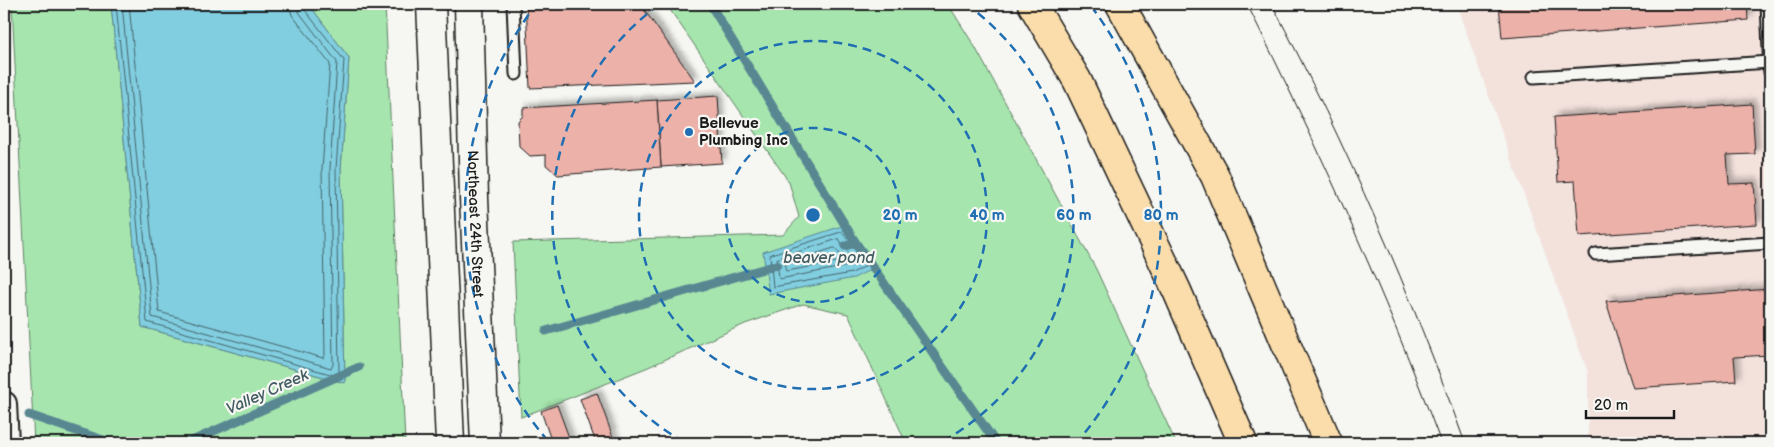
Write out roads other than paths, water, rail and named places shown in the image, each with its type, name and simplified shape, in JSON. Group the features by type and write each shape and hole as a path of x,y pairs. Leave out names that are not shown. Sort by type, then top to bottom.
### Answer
{"highway":[{"path":"1032,4 1081,89 1177,291 1244,443"},
{"path":"1120,4 1215,176 1328,443"}],"main road":[{"path":"431,4 450,443"},
{"path":"457,4 461,88 472,107"},
{"name":"Northeast 24th Street","path":"470,4 472,107 485,443"}],"street":[{"path":"4,404 6,443"}],"lane":[{"path":"513,4 516,74"},
{"path":"1767,4 1770,72"},
{"path":"1534,77 1770,62"},
{"path":"1596,254 1770,243"}],"water":[{"path":"111,4 306,4 314,11 349,58 341,169 345,383 142,327"},
{"name":"beaver pond","path":"845,225 874,268 854,278 769,294 763,252"}],"waterway":[{"path":"710,4 856,243"},
{"path":"845,246 856,243 996,443"},
{"path":"546,331 777,265"},
{"name":"Valley Creek","path":"187,443 359,367"},
{"name":"Valley Creek","path":"29,415 112,443"}],"tram line":[{"path":"1247,4 1300,112 1350,221 1420,387 1441,443"},
{"path":"1272,4 1326,111 1376,220 1400,275 1465,443"}],"place":[{"name":"Bellevue Plumbing Inc","path":"689,132"}]}
